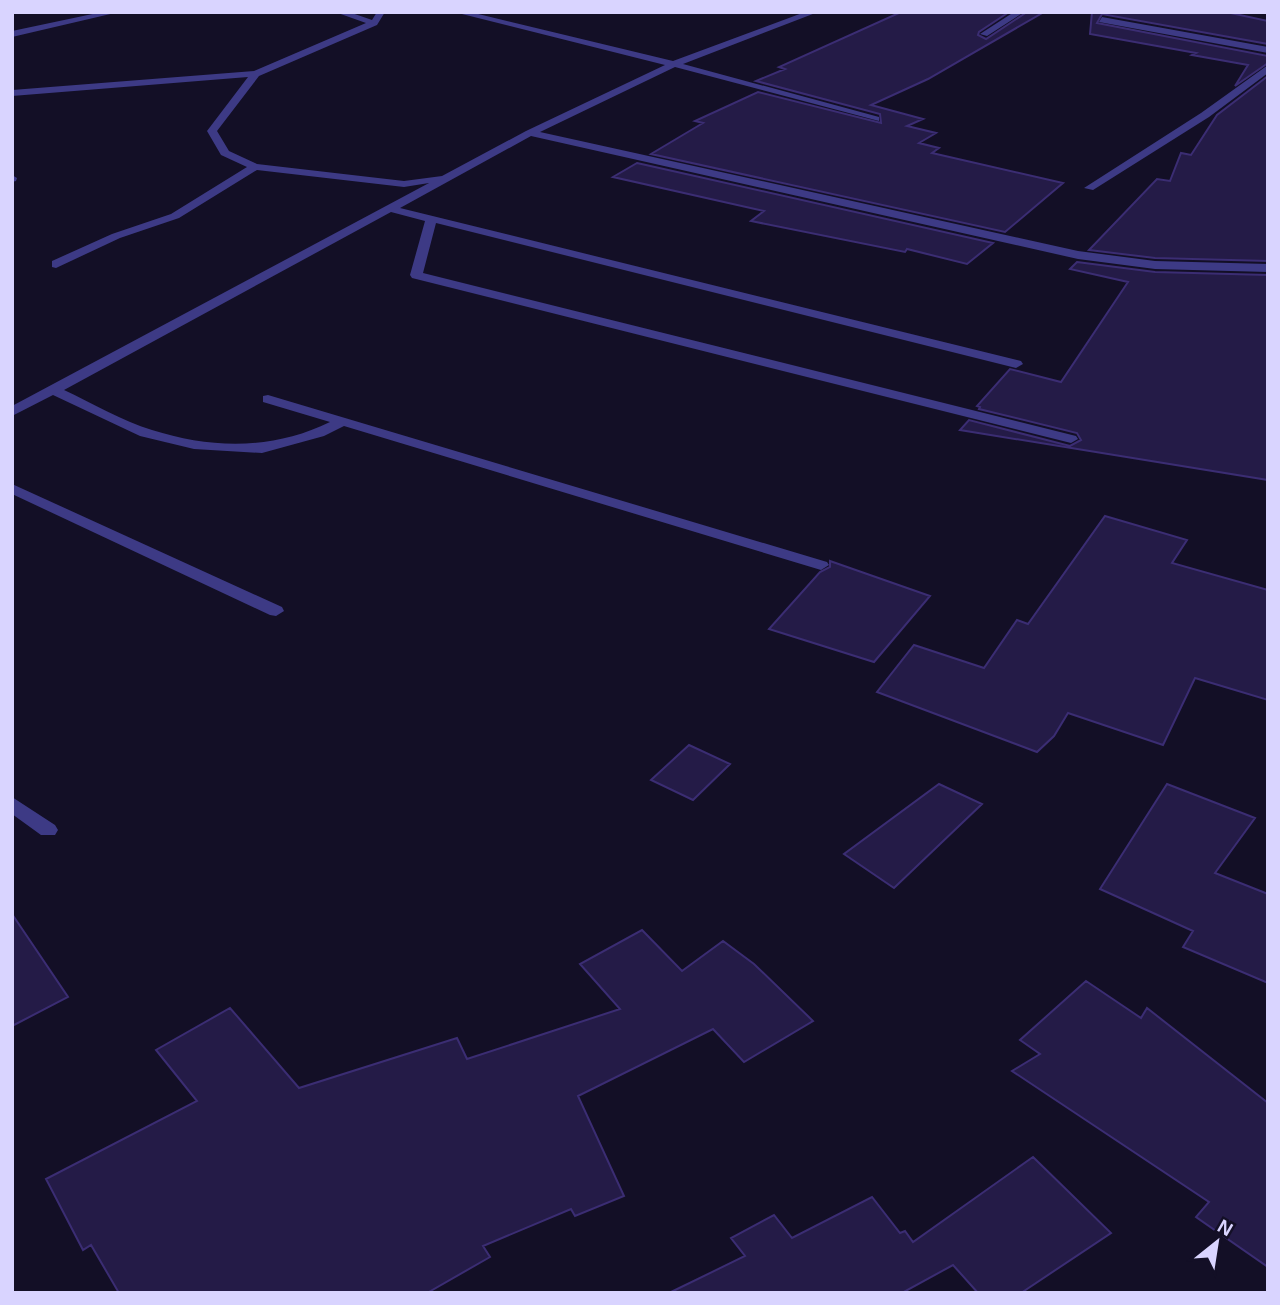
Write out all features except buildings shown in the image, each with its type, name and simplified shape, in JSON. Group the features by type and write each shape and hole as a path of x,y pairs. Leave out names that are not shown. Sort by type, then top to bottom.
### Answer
{"street":[{"path":"12,34 115,12"},
{"path":"339,12 374,23"},
{"path":"12,93 256,74 374,23 381,12"},
{"path":"458,12 674,64 875,119"},
{"path":"12,412 530,133 674,64 814,12"},
{"path":"984,34 1020,12"},
{"path":"1102,20 1268,50"},
{"path":"1089,188 1205,116 1268,68"},
{"path":"256,74 212,131 225,153 255,167 404,184 451,176"},
{"path":"530,133 1078,255 1155,265 1268,268"},
{"path":"56,264 116,236 162,222 255,167"},
{"path":"391,209 1016,364"},
{"path":"431,219 416,275 1071,439"},
{"path":"55,391 145,433 194,445 262,449 319,433 344,421"},
{"path":"268,399 821,565"},
{"path":"12,488 276,611"},
{"path":"12,804 48,830"}]}
